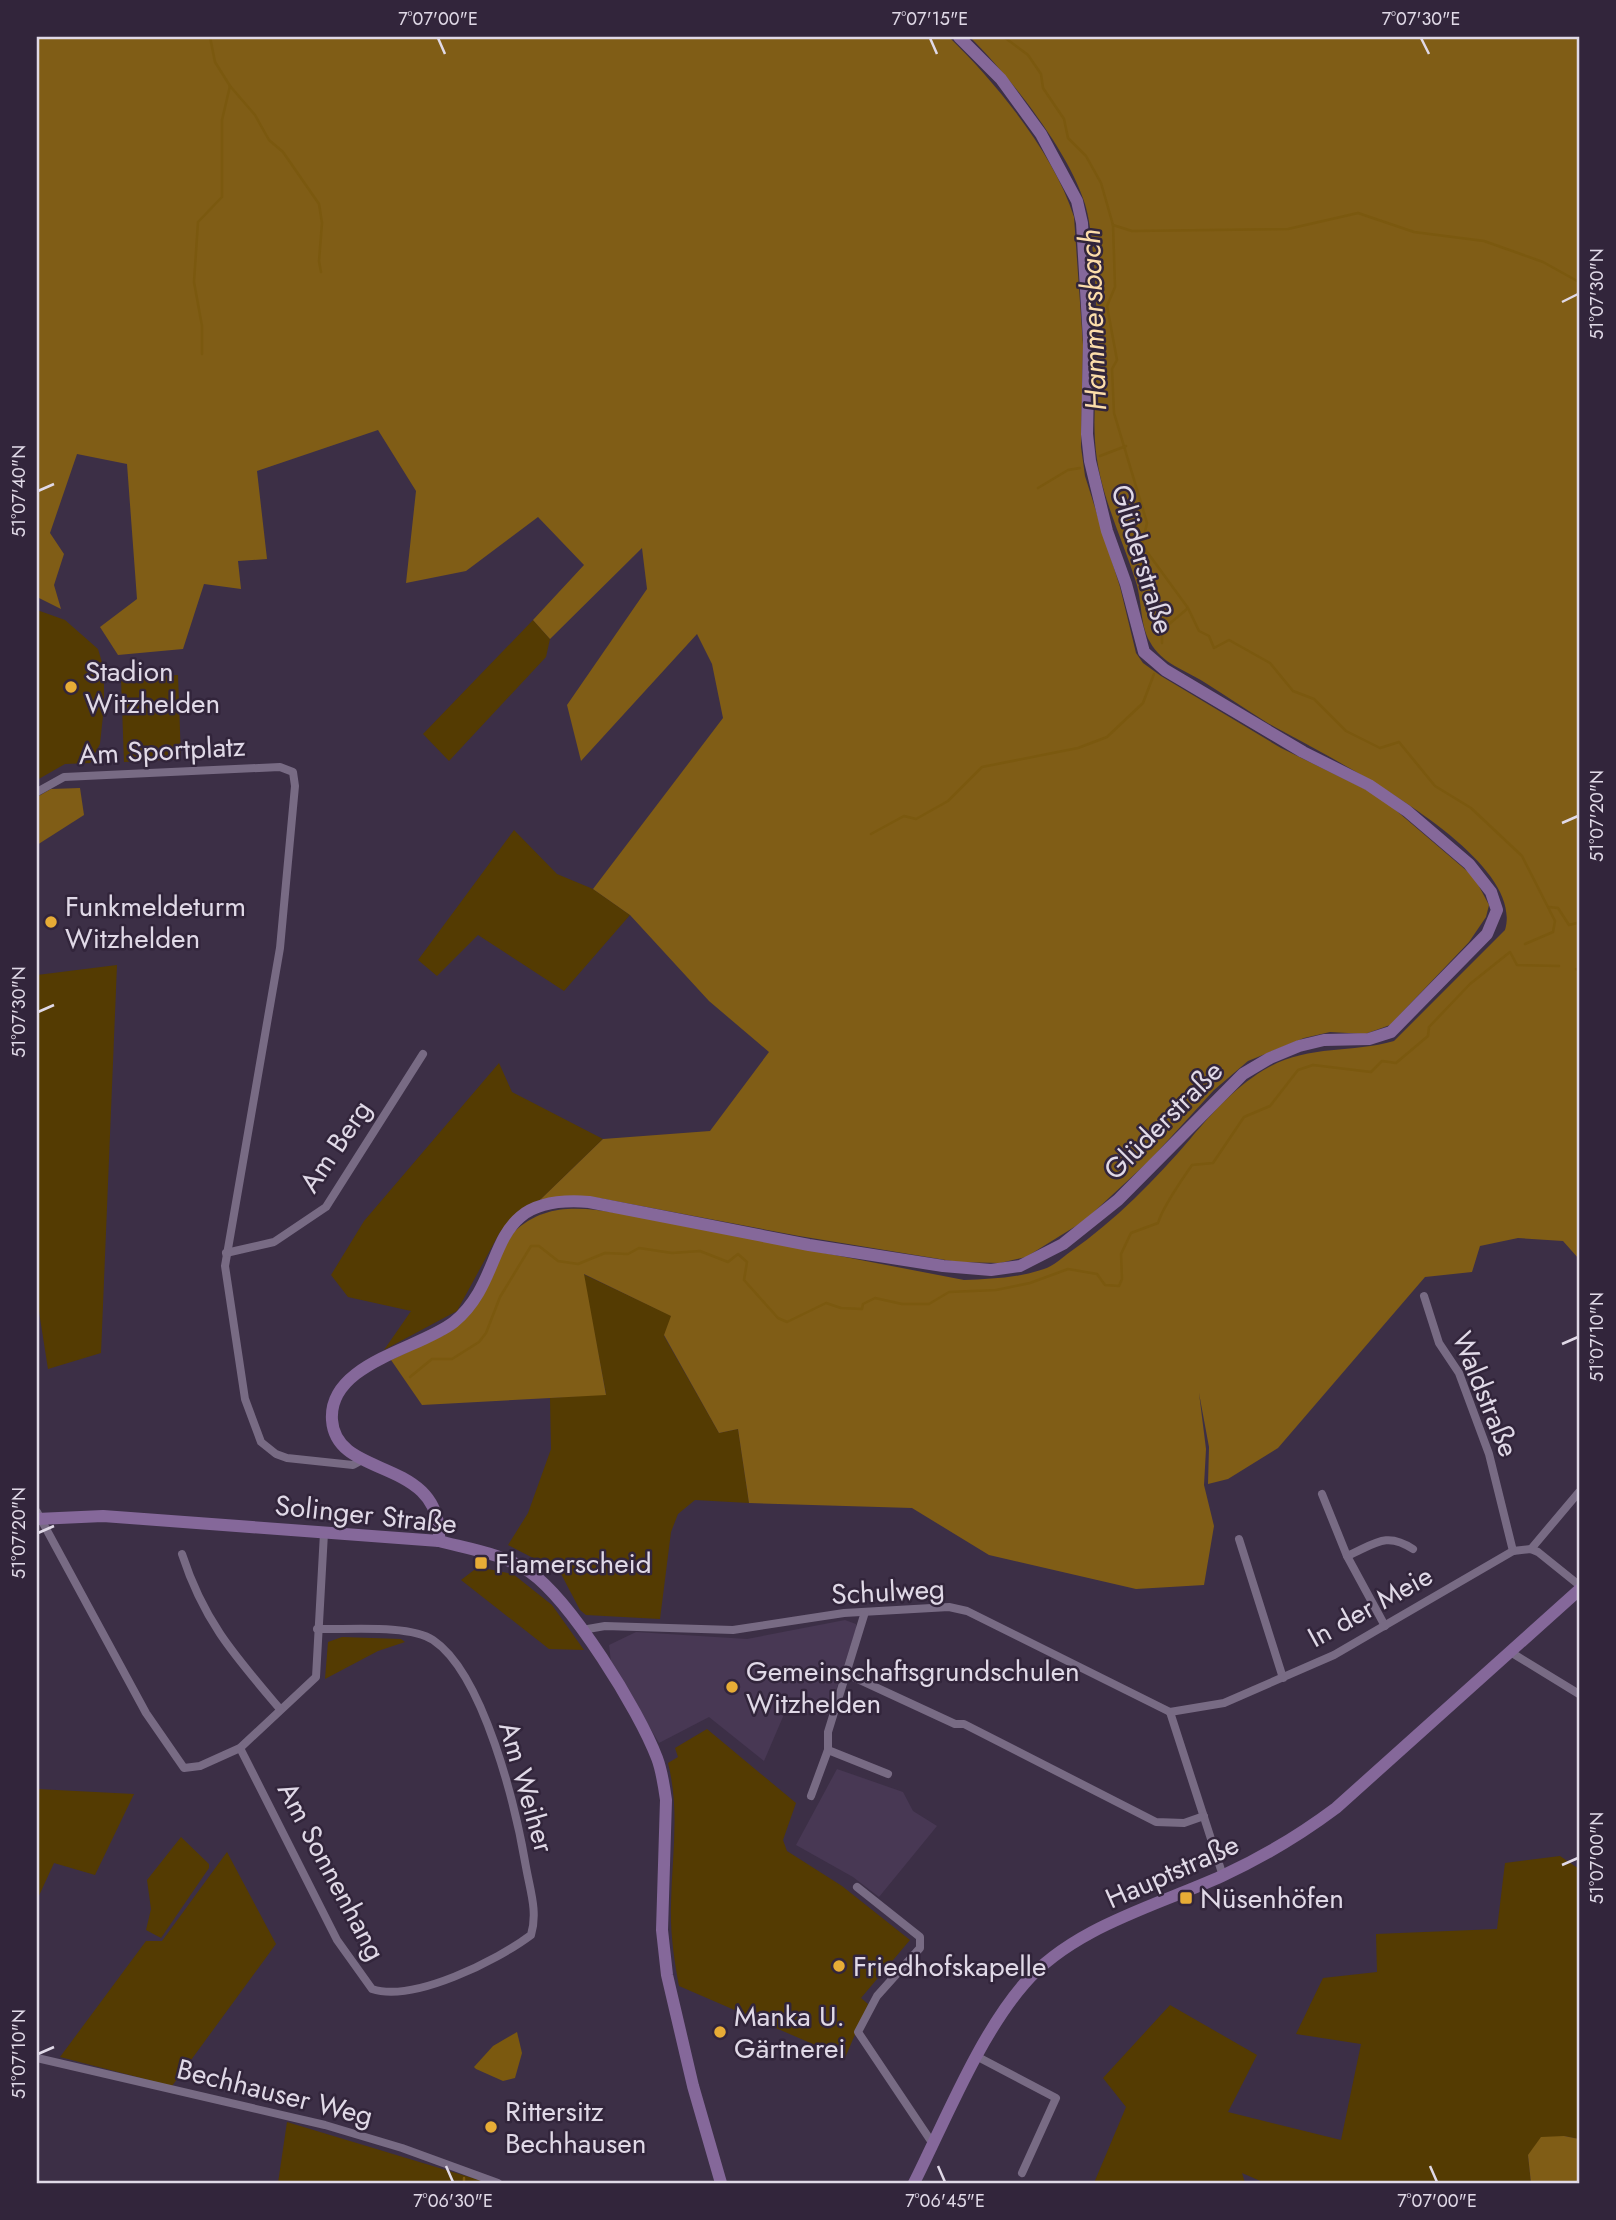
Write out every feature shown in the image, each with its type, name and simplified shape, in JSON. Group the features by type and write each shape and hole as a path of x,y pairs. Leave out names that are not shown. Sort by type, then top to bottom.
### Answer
{"main road":[{"name":"Glüderstraße","path":"439,1541 437,1510 432,1500 418,1488 343,1445 334,1431 334,1405 345,1384 371,1364 441,1331 460,1317 475,1296 507,1231 520,1217 536,1208 558,1202 589,1202 809,1245 943,1266 991,1270 1020,1266 1048,1254 1094,1220 1140,1180 1218,1096 1257,1065 1299,1046 1324,1040 1369,1039 1397,1028 1494,923 1497,910 1494,898 1479,874 1407,811 1369,785 1303,752 1165,670 1144,652 1107,531 1090,461 1087,434 1089,340 1082,223 1077,201 1068,179 1033,123 989,65 959,37"},
{"name":"Solinger Straße","path":"38,1516 103,1516 439,1541 486,1552 530,1572 559,1599 582,1630 637,1719 657,1757 663,1780 666,1811 662,1930 667,1975 693,2086 721,2183"},
{"name":"Hauptstraße","path":"914,2183 978,2057 1024,1984 1058,1954 1091,1934 1223,1876 1287,1843 1336,1808 1511,1653 1579,1588"}],"street":[{"name":"Am Sportplatz","path":"37,792 64,777 280,767 293,772 295,786 281,948 226,1253"},
{"name":"Am Berg","path":"226,1253 274,1242 326,1207 423,1054"},
{"path":"226,1253 233,1323 246,1399 261,1442 276,1454 287,1458 353,1465 364,1459"},
{"name":"Waldstraße","path":"1424,1296 1439,1343 1459,1373 1489,1454 1513,1550"},
{"path":"1579,1492 1531,1549 1579,1588"},
{"path":"1322,1494 1348,1556 1385,1626"},
{"path":"38,1516 146,1713 184,1768 200,1766 240,1748 316,1677 324,1533"},
{"path":"1239,1539 1283,1678"},
{"path":"1348,1556 1385,1540 1398,1539 1413,1549"},
{"name":"In der Meie","path":"1170,1712 1224,1703 1283,1678 1385,1626 1513,1550 1531,1549"},
{"path":"182,1554 194,1591 216,1632 279,1709"},
{"name":"Schulweg","path":"582,1630 605,1626 733,1630 844,1613 949,1607 967,1611 1170,1712"},
{"path":"811,1796 828,1750 828,1732 865,1612"},
{"name":"Am Weiher","path":"317,1629 420,1633 443,1649 460,1671 488,1726 516,1816 534,1923 531,1934 516,1946"},
{"path":"1511,1653 1579,1694"},
{"path":"846,1674 955,1724 964,1724 1156,1822 1184,1823 1204,1816"},
{"path":"1170,1712 1223,1876"},
{"name":"Am Sonnenhang","path":"240,1748 337,1940 372,1989 397,1992 420,1987 458,1974 516,1946"},
{"path":"828,1750 888,1774"},
{"path":"857,1887 920,1937 920,1948 877,1996 858,2032 933,2144"},
{"path":"978,2057 1056,2098 1022,2172"},
{"name":"Bechhauser Weg","path":"37,2058 325,2125 402,2148 498,2183"}],"shaded area":[{"path":"37,37 949,37 1022,120 1053,168 1074,217 1083,345 1081,447 1085,476 1120,587 1136,653 1143,663 1161,676 1281,748 1367,790 1392,807 1474,877 1489,905 1486,917 1469,942 1390,1025 1365,1034 1330,1032 1304,1038 1248,1061 1214,1090 1150,1160 1084,1221 1026,1257 1000,1263 958,1262 799,1236 599,1198 565,1196 540,1200 603,1139 710,1131 769,1052 709,1001 630,915 593,889 723,718 712,664 697,634 581,761 567,705 647,589 642,548 550,639 533,620 584,565 538,517 466,571 406,583 416,491 378,430 257,471 267,559 238,561 241,589 204,584 183,649 118,655 100,627 137,599 127,464 77,454 50,533 64,554 54,585 61,609 37,597"},
{"path":"970,37 1579,37 1579,1259 1563,1241 1518,1238 1480,1246 1472,1272 1425,1277 1278,1448 1228,1479 1208,1484 1209,1447 1199,1393 1206,1449 1204,1485 1214,1526 1204,1585 1136,1589 989,1555 912,1508 749,1503 738,1429 719,1433 664,1335 671,1316 584,1274 606,1395 422,1405 391,1360 444,1335 514,1232 538,1216 563,1209 618,1213 964,1280 1014,1276 1044,1269 1087,1240 1119,1213 1236,1090 1269,1067 1300,1055 1394,1041 1505,930 1504,900 1485,870 1454,839 1415,809 1372,782 1174,666 1155,650 1150,642 1144,628 1136,582 1105,495 1097,459 1096,297 1091,235 1085,204 1077,183 1052,138 1002,72"},
{"name":"Stadion Witzhelden","path":"37,610 65,620 98,649 104,669 104,706 100,744 90,763 65,764 37,780"},
{"path":"533,620 550,639 546,657 449,761 423,734"},
{"path":"178,675 181,759 124,762 121,678"},
{"path":"80,788 84,815 37,845 37,797 51,789"},
{"path":"514,830 557,874 593,889 630,915 564,991 478,935 437,976 418,960"},
{"path":"117,965 101,1353 48,1369 37,1299 37,975"},
{"path":"499,1063 512,1092 603,1139 540,1200 524,1209 500,1232 457,1311 384,1350 411,1311 348,1297 331,1275 364,1221"},
{"path":"583,1274 672,1316 664,1336 719,1433 738,1429 749,1503 695,1500 678,1514 671,1532 660,1619 586,1615 580,1610 560,1572 508,1545 528,1513 551,1449 550,1398 606,1394"},
{"path":"478,1567 513,1574 552,1605 584,1650 549,1649 461,1580"},
{"name":"Gemeinschaftsgrundschulen Witzhelden","path":"845,1620 856,1624 856,1629 828,1715 785,1712 764,1761 709,1717 659,1743 611,1662 609,1645 636,1632 747,1639"},
{"path":"342,1637 401,1639 405,1642 378,1651 325,1679 328,1642"},
{"path":"707,1729 796,1803 783,1840 787,1851 842,1886 910,1940 861,1998 868,2004 845,2058 679,1986 671,1925 674,1798 668,1763 678,1757 675,1748"},
{"path":"837,1769 903,1792 913,1811 937,1826 879,1897 853,1877 796,1845"},
{"path":"37,1789 134,1794 95,1875 54,1863 37,1900"},
{"path":"181,1837 209,1864 209,1868 161,1938 146,1930 151,1909 147,1880"},
{"path":"227,1852 276,1944 172,2086 60,2057 146,1941 162,1941"},
{"path":"1560,1856 1579,1869 1579,2139 1564,2136 1528,2155 1531,2183 1265,2183 1242,2173 1245,2183 1094,2183 1126,2107 1103,2078 1170,2005 1257,2055 1228,2112 1341,2140 1361,2044 1296,2034 1323,1978 1377,1972 1376,1934 1497,1929 1505,1863"},
{"path":"517,2032 522,2053 515,2078 503,2081 474,2067 493,2046"},
{"path":"287,2122 489,2183 278,2183"},
{"path":"1564,2136 1579,2139 1579,2183 1531,2183 1528,2155 1541,2137"}],"waterway":[{"path":"202,354 202,326 194,282 198,222 222,197 222,120 230,86 215,62 210,37"},
{"name":"Hammersbach","path":"1004,37 1028,55 1041,74 1043,88 1064,119 1068,138 1086,156 1101,183 1113,225 1115,287 1107,306 1117,360 1112,369 1114,413 1147,523 1142,545 1188,608 1199,631 1209,636 1214,648 1229,640 1270,663 1293,691 1314,699 1346,731 1380,748 1399,742 1435,786 1471,808 1522,856 1555,921 1553,932 1525,944"},
{"path":"230,86 255,115 269,140 283,152 319,204 322,223 319,261 321,272"},
{"path":"1113,225 1132,231 1288,229 1358,213 1414,232 1484,241 1543,262 1579,282"},
{"path":"1100,456 1126,446"},
{"path":"1038,488 1068,470 1080,468"},
{"path":"1162,643 1162,630 1187,609"},
{"path":"871,834 904,816 916,819 948,801 982,767 1078,748 1107,737 1143,703 1154,674"},
{"path":"1549,907 1558,908 1569,925 1577,923"},
{"name":"Hammersbach","path":"410,1377 432,1359 452,1359 479,1342 486,1333 500,1297 531,1246 539,1246 558,1261 578,1264 605,1253 628,1254 639,1248 672,1253 700,1251 728,1262 738,1254 747,1262 744,1280 778,1318 787,1322 826,1303 841,1308 862,1309 863,1304 875,1298 902,1304 929,1304 949,1292 996,1290 1030,1283 1068,1269 1097,1274 1105,1285 1119,1286 1122,1279 1121,1254 1131,1233 1158,1223 1168,1201 1192,1165 1213,1163 1244,1117 1270,1106 1298,1070 1313,1065 1371,1072 1382,1061 1396,1063 1428,1036 1429,1027 1470,984 1510,952 1517,965 1559,966"},
{"path":"464,2178 464,2183"}],"place":[{"name":"Stadion Witzhelden","path":"71,687"},
{"name":"Funkmeldeturm Witzhelden","path":"51,922"},
{"name":"Flamerscheid","path":"481,1563"},
{"name":"Gemeinschaftsgrundschulen Witzhelden","path":"732,1687"},
{"name":"Nüsenhöfen","path":"1186,1898"},
{"name":"Friedhofskapelle","path":"839,1966"},
{"name":"Manka U. Gärtnerei","path":"720,2032"},
{"name":"Rittersitz Bechhausen","path":"491,2127"}]}
